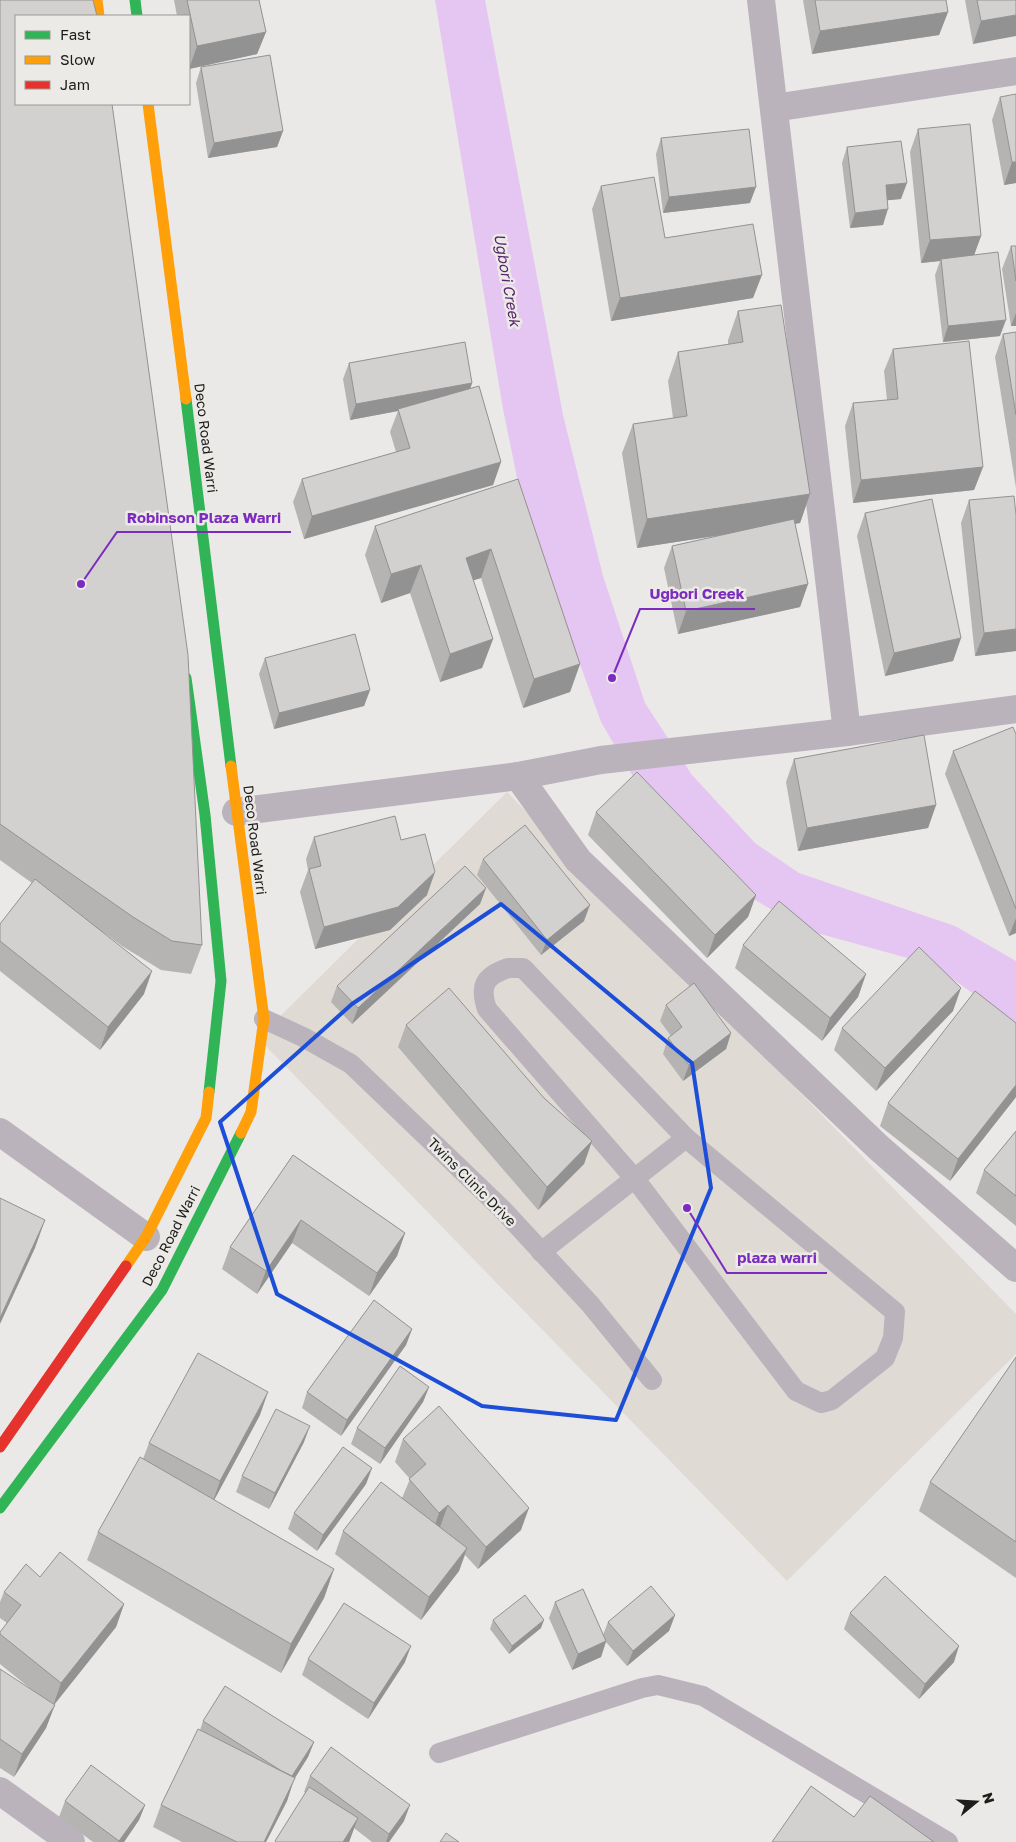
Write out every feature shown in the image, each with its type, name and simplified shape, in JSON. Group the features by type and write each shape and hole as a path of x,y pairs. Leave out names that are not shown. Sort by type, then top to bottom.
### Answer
{"main road":[{"path":"97,0 99,15"},
{"path":"135,0 137,15"},
{"name":"Deco Road Warri","path":"0,1508 162,1290 251,1112 264,1019 236,812 210,587 148,105"},
{"name":"Deco Road Warri","path":"0,1447 146,1237 206,1118 221,981 205,815 184,669"}],"street":[{"path":"761,0 847,732"},
{"path":"774,108 1016,71"},
{"path":"236,812 518,776 601,760 1014,714"},
{"path":"518,776 578,860 878,1147 1016,1268"},
{"path":"0,1132 146,1237"},
{"path":"0,1791 71,1842"}],"lane":[{"path":"508,968 523,968 686,1138 895,1312 893,1338 885,1358 832,1400 821,1403 796,1391 635,1179 486,1009 482,996 483,986 493,973 508,968"},
{"name":"Twins Clinic Drive","path":"264,1019 303,1037 351,1064 503,1210 590,1304 652,1380"},
{"path":"541,1252 686,1138"},
{"path":"439,1752 658,1684 703,1696 948,1842"}],"highlighted area":[{"path":"501,904 692,1063 711,1188 616,1420 482,1406 277,1294 220,1122 352,1004"}],"shaded area":[{"path":"507,792 1016,1314 1016,1354 787,1581 258,1038"}],"water":[{"path":"435,0 485,0 563,415 603,576 645,703 692,775 755,843 799,873 955,926 1016,961 1016,1024 933,965 806,930 740,891 645,797 601,722 523,507 503,409"}],"building":[{"path":"0,0 93,0 97,15 15,15 15,105 112,105 188,655 202,945 172,941 133,917 0,824"},
{"path":"187,0 259,0 266,32 197,46"},
{"path":"815,0 946,0 948,12 820,31"},
{"path":"977,0 1016,0 1016,15 981,21"},
{"path":"270,55 283,131 214,143 201,67"},
{"path":"1016,94 1016,162 1012,162 1000,97"},
{"path":"970,124 981,236 930,240 918,129"},
{"path":"749,129 756,187 669,197 661,138"},
{"path":"901,141 907,183 886,185 888,209 855,213 847,147"},
{"path":"654,177 665,238 753,224 762,275 620,298 601,186"},
{"path":"1011,246 1016,246 1016,281"},
{"path":"998,252 1006,320 948,326 941,259"},
{"path":"781,305 810,494 647,519 633,424 687,416 678,352 743,342 738,311"},
{"path":"1016,332 1016,415 1003,334"},
{"path":"969,341 983,467 861,480 853,403 898,399 893,349"},
{"path":"465,342 472,383 356,404 349,363"},
{"path":"479,386 501,462 312,516 302,479 410,448 398,409"},
{"path":"518,479 580,664 534,679 491,549 466,558 493,639 450,654 421,565 391,574 375,526"},
{"path":"1014,496 1016,515 1016,629 984,633 969,500"},
{"path":"932,499 961,638 894,653 865,513"},
{"path":"794,519 808,584 686,611 672,546"},
{"path":"355,634 370,690 279,713 265,658"},
{"path":"1013,727 1016,734 1016,909 953,751"},
{"path":"924,735 936,805 807,828 794,759"},
{"path":"637,772 756,895 715,935 596,812"},
{"path":"395,816 401,840 425,834 435,872 398,907 324,927 309,869 321,866 314,837"},
{"path":"525,825 590,905 547,940 483,859"},
{"path":"465,866 486,888 358,1008 337,986"},
{"path":"35,879 152,971 108,1027 0,941 0,924"},
{"path":"779,901 866,974 830,1018 743,945"},
{"path":"919,947 961,988 885,1068 842,1028"},
{"path":"694,983 731,1033 689,1065 668,1038 682,1027 666,1005"},
{"path":"449,988 544,1098 592,1141 547,1187 406,1025"},
{"path":"975,991 1016,1023 1016,1085 958,1159 888,1103"},
{"path":"1016,1131 1016,1196 984,1170"},
{"path":"293,1155 405,1233 377,1273 301,1220 266,1271 230,1247"},
{"path":"0,1198 45,1220 0,1318"},
{"path":"374,1300 412,1329 347,1420 307,1392"},
{"path":"198,1353 268,1392 220,1481 149,1443"},
{"path":"1016,1357 1016,1542 930,1482"},
{"path":"400,1366 429,1387 385,1448 357,1428"},
{"path":"439,1406 529,1508 486,1547 448,1505 439,1513 409,1479 426,1464 403,1439"},
{"path":"276,1409 310,1426 275,1493 242,1476"},
{"path":"343,1447 372,1468 323,1535 294,1513"},
{"path":"140,1457 334,1569 291,1644 98,1532"},
{"path":"381,1482 467,1548 429,1597 343,1531"},
{"path":"60,1552 124,1604 61,1683 0,1634 21,1605 4,1592 26,1564 40,1577"},
{"path":"885,1576 959,1646 925,1684 850,1613"},
{"path":"651,1586 675,1615 633,1651 608,1622"},
{"path":"583,1589 606,1641 578,1654 555,1602"},
{"path":"525,1595 544,1620 512,1646 493,1620"},
{"path":"344,1603 411,1646 374,1703 308,1659"},
{"path":"0,1669 55,1705 22,1754 0,1739"},
{"path":"225,1686 314,1742 292,1776 203,1721"},
{"path":"198,1729 295,1778 264,1842 237,1842 161,1805"},
{"path":"331,1747 410,1805 389,1834 310,1776"},
{"path":"91,1765 145,1805 119,1841 65,1801"},
{"path":"811,1786 854,1817 870,1796 934,1842 772,1842"},
{"path":"309,1787 358,1818 343,1842 275,1841"},
{"path":"446,1833 459,1842 440,1842"}],"traffic: fast":[{"path":"135,0 137,15"},
{"path":"186,399 231,766"},
{"path":"186,678 205,815 221,981 209,1092"},
{"path":"0,1508 162,1290 241,1133"}],"traffic: slow":[{"path":"97,0 99,15"},
{"path":"148,105 186,399"},
{"path":"231,766 264,1019 251,1112 241,1133"},
{"path":"126,1266 146,1237 206,1118 209,1092"}],"traffic: jam":[{"path":"0,1447 126,1266"}],"place":[{"name":"Robinson Plaza Warri","path":"81,584"},
{"name":"Ugbori Creek","path":"612,678"},
{"name":"plaza warri","path":"687,1208"}]}
